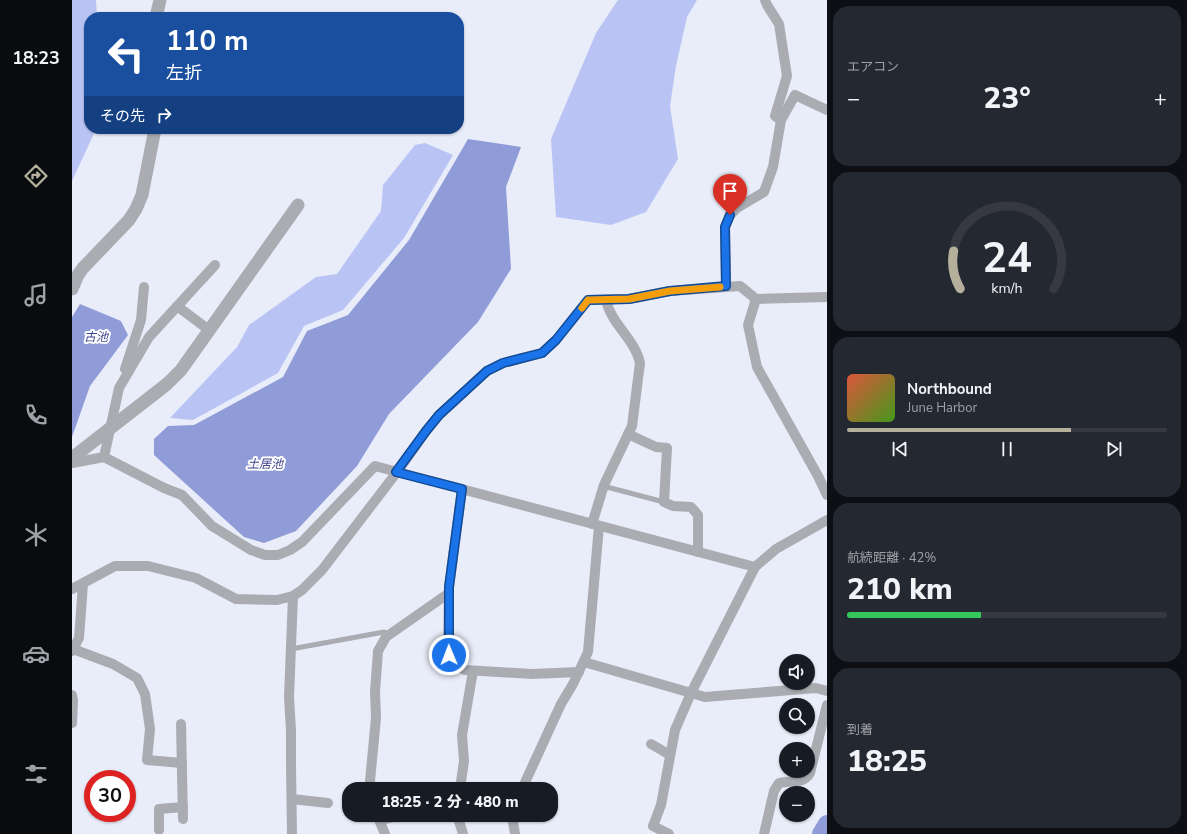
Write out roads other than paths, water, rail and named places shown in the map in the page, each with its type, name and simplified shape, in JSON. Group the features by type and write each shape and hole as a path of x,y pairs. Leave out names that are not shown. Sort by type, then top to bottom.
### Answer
{"street":[{"path":"157,12 160,0"},
{"path":"765,0 766,5 779,24 787,76 775,116 781,120"},
{"path":"726,286 725,227 730,215 737,208 764,192 773,167 781,120 795,95 827,110"},
{"path":"72,289 83,268 129,220 136,209 142,195 154,134"},
{"path":"72,458 167,384 181,370 298,206"},
{"path":"119,388 149,337 215,265"},
{"path":"72,589 116,566 148,566 196,578 236,599 278,600 294,596 322,570 439,415 487,371 503,363 542,353 556,340 588,300 629,299 670,291 726,286 740,286 756,298 827,297"},
{"path":"104,457 119,388 141,320 144,288"},
{"path":"756,298 748,325 757,368 818,476 827,495"},
{"path":"525,782 561,704 579,672 588,652 596,525 603,486 632,426 640,363 638,354 608,311 606,300"},
{"path":"177,306 209,330"},
{"path":"628,434 656,447 667,448 664,502 673,506 691,506 698,515 698,552"},
{"path":"72,463 104,457 164,488 182,495 212,526 251,550 265,555 278,554 290,550 302,542 375,466 755,567"},
{"path":"462,489 449,593 449,655 452,662 459,668 465,670 532,674 579,672"},
{"path":"669,834 653,826 661,805 675,730 691,693 755,567 776,549 827,520"},
{"path":"83,584 79,638 73,650 113,664 137,678 145,694 150,729 147,760 182,763"},
{"path":"370,782 376,718 375,692 378,650 389,634 449,593"},
{"path":"292,834 291,731 289,697 294,596"},
{"path":"584,662 705,697 816,688 827,691"},
{"path":"461,782 464,761 462,735 473,670"},
{"path":"72,695 72,724"},
{"path":"764,834 774,791 779,782 801,782 807,778 810,773 827,705"},
{"path":"181,724 183,819"},
{"path":"651,744 670,755"},
{"path":"292,799 328,803"},
{"path":"159,830 159,809 183,807"},
{"path":"380,822 385,834"},
{"path":"459,822 463,834"},
{"path":"513,822 515,834"}],"lane":[{"path":"603,486 664,502"},
{"path":"291,649 384,632 389,634"}],"water":[{"name":"土居池","path":"468,139 521,147 506,187 511,269 478,322 389,414 357,466 296,531 264,543 244,537 154,455 154,439 168,426 194,425 283,377 307,331 348,315 409,240"},
{"name":"古池","path":"80,304 121,321 128,335 90,386 72,437 72,317"}],"waterway":[{"path":"821,834 827,824"}]}
